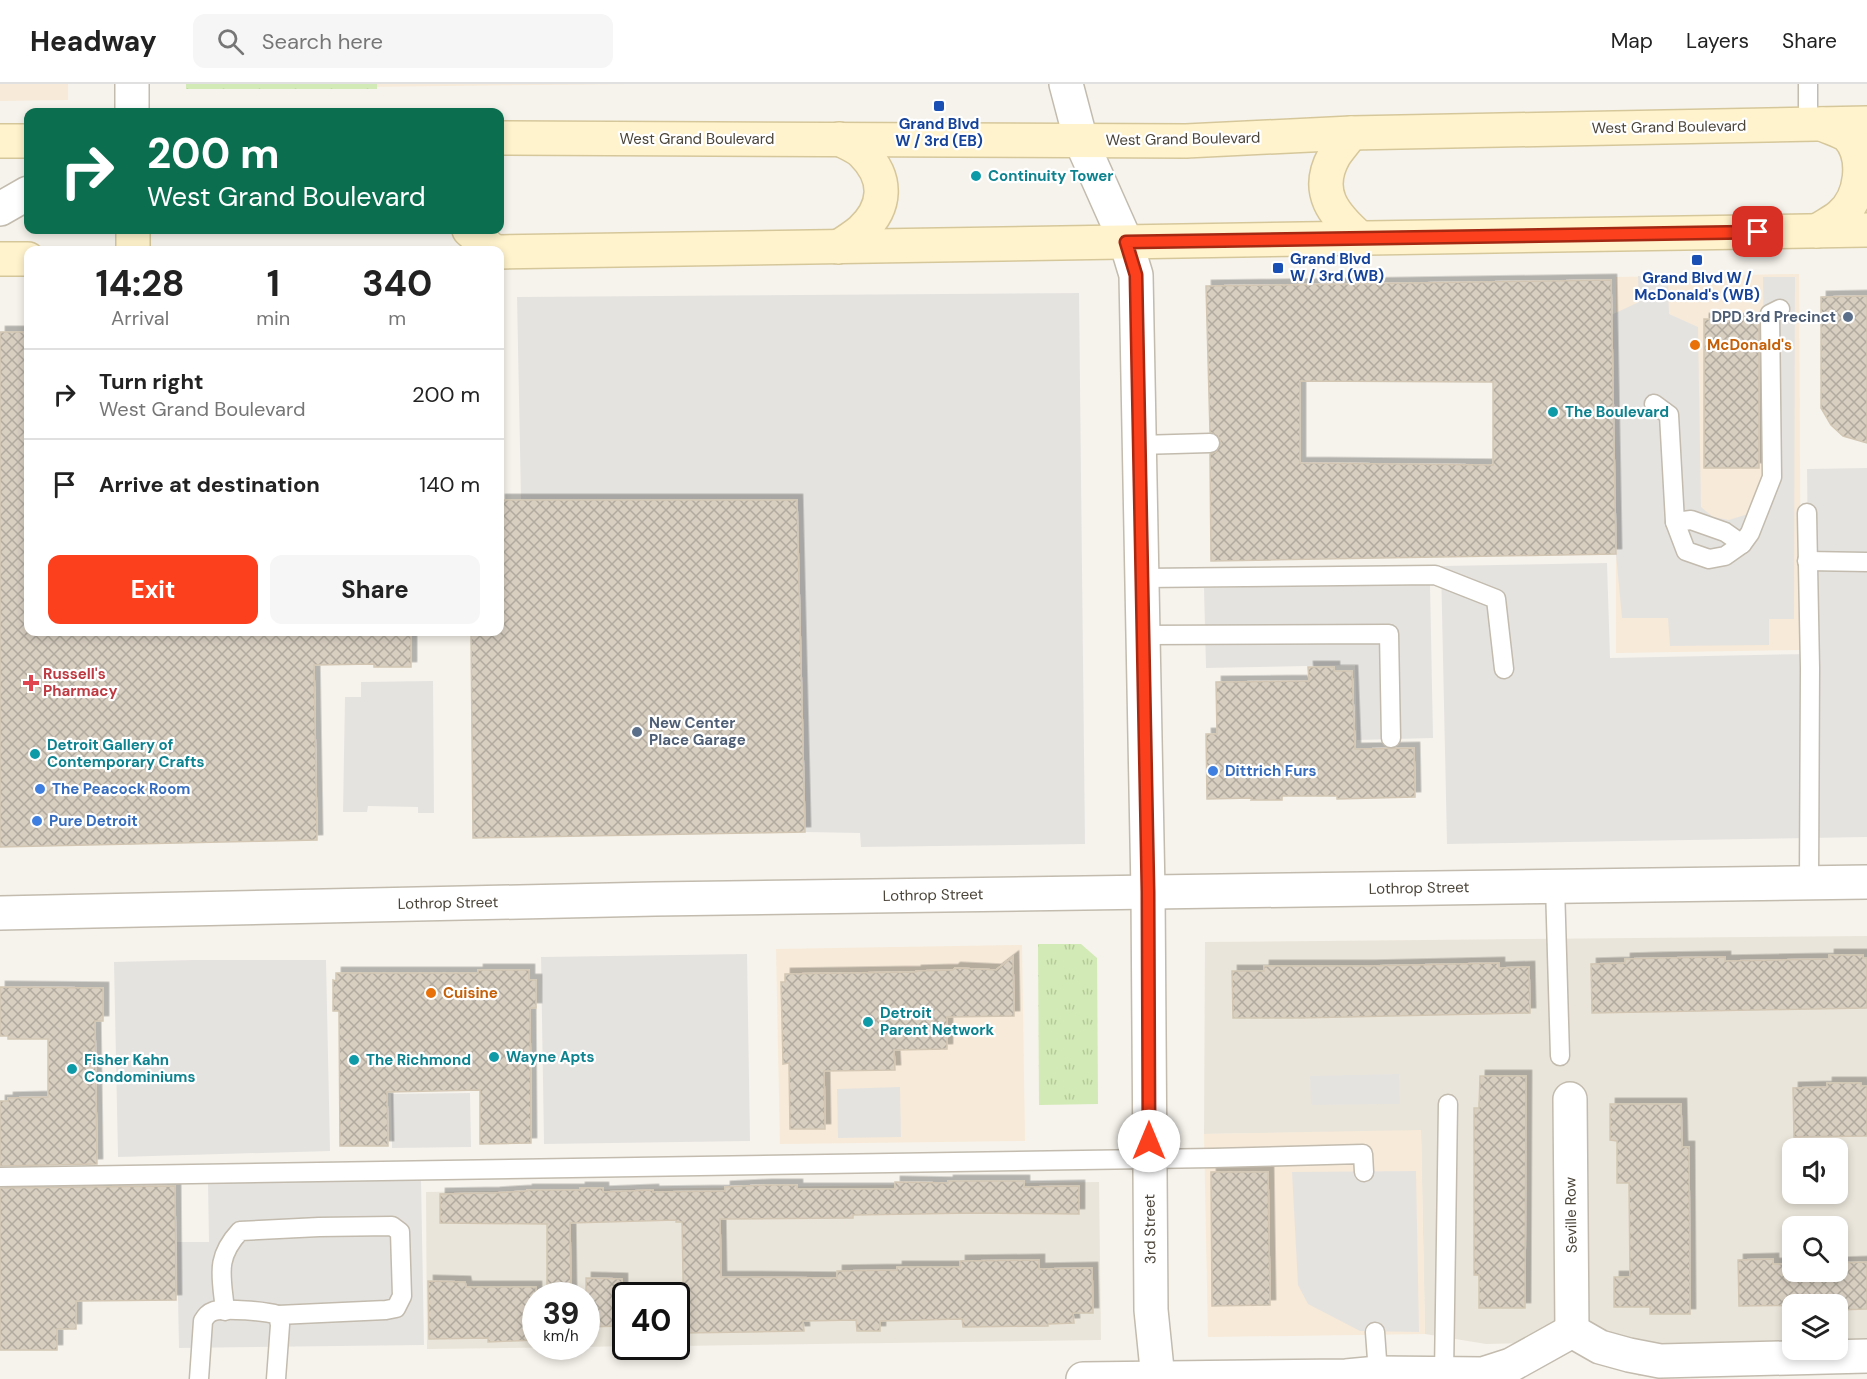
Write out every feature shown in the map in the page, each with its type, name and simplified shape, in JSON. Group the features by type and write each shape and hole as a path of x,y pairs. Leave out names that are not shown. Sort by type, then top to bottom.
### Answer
{"main road":[{"name":"West Grand Boulevard","path":"504,138 1186,141 1351,133 1867,123"},
{"path":"1815,124 1848,136 1859,153 1862,166 1860,182 1853,200 1841,215 1816,231"},
{"path":"1351,133 1333,157 1325,182 1328,201 1341,221 1360,238"},
{"path":"838,247 862,230 876,213 882,196 880,177 873,165 862,152 839,139"},
{"path":"0,141 24,141"},
{"path":"504,252 1867,230"},
{"path":"474,234 487,246"},
{"path":"0,259 24,259"}],"street":[{"path":"132,84 132,108"},
{"name":"3rd Street","path":"1066,84 1081,141 1126,242 1136,275 1148,892 1151,1310 1158,1378"},
{"path":"0,208 24,195"},
{"name":"Lothrop Street","path":"0,913 655,899 1867,882"},
{"name":"Seville Row","path":"1570,1099 1572,1331"},
{"path":"1083,1379 1483,1374 1511,1365 1572,1331 1600,1347 1660,1361 1867,1356"}],"lane":[{"path":"1808,84 1815,124"},
{"path":"1654,404 1669,415 1675,522 1686,551 1709,559 1725,556 1742,544 1750,533 1772,477 1770,314 1780,309"},
{"path":"1139,445 1210,443"},
{"path":"1807,513 1810,703 1809,883"},
{"path":"1675,522 1691,519 1725,532 1742,544"},
{"path":"1807,561 1867,562"},
{"path":"1142,578 1309,568 1435,575 1496,599 1504,669"},
{"path":"1143,635 1389,634 1391,738"},
{"path":"1555,886 1560,1056"},
{"path":"1444,1374 1449,1104"},
{"path":"0,1177 1363,1154 1364,1172"},
{"path":"199,1379 203,1321 207,1314 214,1311 225,1311 265,1311 278,1315 396,1308 402,1296 400,1232 392,1226 240,1231 228,1244 220,1265 225,1311"},
{"path":"276,1379 280,1324 278,1315"},
{"path":"1357,1376 1375,1332"}],"shaded area":[{"path":"0,84 68,84 68,100 0,101"},
{"path":"186,84 629,84 186,89"},
{"path":"1799,274 1801,650 1616,653 1616,277"},
{"path":"1638,276 1668,280 1669,314 1698,327 1701,507 1713,517 1729,520 1751,513 1766,485 1763,277 1795,277 1794,619 1769,619 1769,645 1670,646 1668,618 1622,618 1616,554 1611,315 1639,302"},
{"path":"1079,293 1085,844 861,847 860,833 805,832 797,500 521,500 517,297"},
{"path":"1867,468 1867,837 1447,844 1441,566 1607,563 1610,658 1809,654 1807,469"},
{"path":"1430,583 1433,738 1357,740 1355,665 1206,668 1204,588"},
{"path":"433,681 434,813 418,813 418,807 368,806 367,812 343,812 345,697 361,697 361,682"},
{"path":"1867,936 1867,1373 1638,1376 1638,1340 1486,1344 1425,1334 1421,1131 1204,1134 1205,942"},
{"path":"1022,945 1025,1141 780,1144 776,949"},
{"path":"747,954 750,1141 544,1144 541,957"},
{"path":"326,960 330,1151 118,1157 114,962"},
{"path":"1399,1074 1400,1104 1311,1105 1310,1076"},
{"path":"900,1087 901,1137 838,1138 837,1089"},
{"path":"470,1093 471,1147 392,1148 391,1094"},
{"path":"1421,1130 1425,1334 1208,1337 1204,1134"},
{"path":"1416,1171 1419,1332 1360,1331 1308,1304 1298,1285 1292,1172"},
{"path":"421,1179 424,1345 179,1348 177,1242 209,1242 208,1183"},
{"path":"1099,1182 1101,1340 690,1346 690,1282 612,1282 612,1346 600,1347 600,1282 522,1282 522,1348 427,1349 426,1192"}],"green space":[{"path":"186,84 377,84 377,89 186,89"},
{"path":"1038,944 1081,944 1097,958 1098,1104 1039,1105"}],"building":[{"name":"The Boulevard","path":"1611,280 1616,554 1211,561 1210,454 1216,452 1221,443 1219,437 1210,432 1206,286","holes":["1300,381 1493,382 1493,465 1300,463"]},
{"path":"1867,296 1867,443 1843,436 1831,425 1821,408 1821,297"},
{"path":"1704,319 1759,320 1759,468 1704,468"},
{"path":"0,332 24,332 24,636 411,636 411,667 374,667 374,664 314,665 317,840 0,847"},
{"name":"New Center Place Garage","path":"504,500 797,500 805,832 473,838 471,636 504,636"},
{"path":"1308,667 1334,667 1334,671 1352,671 1355,749 1414,748 1415,797 1337,799 1337,796 1282,796 1282,800 1207,799 1206,734 1217,734 1216,682 1309,681"},
{"path":"1829,955 1863,955 1863,958 1867,958 1867,1008 1592,1013 1591,964 1625,963 1625,959 1658,958 1725,957 1725,961 1829,959"},
{"path":"1013,957 1014,1016 947,1017 947,1049 894,1050 895,1070 824,1071 825,1129 790,1129 789,1063 783,1064 781,982 785,982 785,974 916,972 955,968 996,970"},
{"path":"1499,963 1499,968 1529,967 1530,1013 1233,1018 1232,971 1264,971 1264,966"},
{"path":"478,970 529,970 529,980 536,980 536,1008 530,1008 531,1143 480,1144 480,1090 387,1092 388,1146 340,1146 339,1011 333,1011 333,980 336,981 336,973 478,973"},
{"name":"Fisher Kahn Condominiums","path":"0,987 103,988 103,1021 95,1021 97,1164 0,1166 0,1101 8,1101 8,1098 48,1097 48,1039 8,1039 8,1036 0,1036"},
{"path":"1480,1076 1526,1076 1525,1308 1479,1308 1479,1275 1474,1275 1474,1108 1479,1108"},
{"path":"1827,1083 1861,1083 1861,1086 1867,1086 1867,1136 1794,1137 1793,1088 1827,1087"},
{"path":"1610,1104 1681,1104 1682,1147 1689,1147 1690,1314 1650,1314 1650,1307 1614,1307 1614,1277 1630,1277 1629,1183 1617,1183 1617,1141 1610,1140"},
{"path":"1211,1172 1268,1172 1270,1305 1212,1306"},
{"path":"948,1181 1024,1181 1024,1187 1079,1186 1079,1214 973,1213 853,1215 853,1218 720,1219 721,1277 837,1278 837,1271 897,1270 897,1267 960,1267 960,1261 1039,1260 1039,1269 1092,1268 1093,1313 1073,1313 1074,1323 1048,1324 1048,1326 963,1327 962,1319 880,1321 880,1331 857,1331 856,1320 803,1321 804,1331 690,1333 690,1282 683,1282 682,1222 676,1222 676,1220 570,1223 571,1282 547,1282 547,1224 440,1223 440,1194 580,1190 580,1188 603,1188 603,1192 725,1191 725,1187 766,1185 797,1185 797,1189 895,1189 895,1182 948,1183"},
{"path":"175,1186 176,1300 76,1301 76,1329 57,1329 57,1350 0,1350 0,1188"},
{"path":"1773,1259 1773,1264 1782,1264 1782,1282 1848,1282 1848,1263 1867,1262 1867,1309 1848,1310 1848,1294 1782,1294 1782,1306 1739,1306 1738,1260"},
{"path":"586,1278 622,1279 622,1282 612,1282 612,1326 600,1327 600,1282 586,1282"},
{"path":"428,1281 465,1282 466,1287 522,1287 522,1341 488,1342 488,1338 429,1339"}],"place":[{"name":"Grand Blvd W / 3rd (EB)","path":"939,106"},
{"name":"Continuity Tower","path":"976,176"},
{"name":"Grand Blvd W / McDonald's (WB)","path":"1697,260"},
{"name":"Grand Blvd W / 3rd (WB)","path":"1278,268"},
{"name":"DPD 3rd Precinct","path":"1848,317"},
{"name":"McDonald's","path":"1695,345"},
{"name":"The Boulevard","path":"1553,412"},
{"name":"Russell's Pharmacy","path":"31,683"},
{"name":"New Center Place Garage","path":"637,732"},
{"name":"Detroit Gallery of Contemporary Crafts","path":"35,754"},
{"name":"Dittrich Furs","path":"1213,771"},
{"name":"The Peacock Room","path":"40,789"},
{"name":"Pure Detroit","path":"37,821"},
{"name":"Cuisine","path":"431,993"},
{"name":"Detroit Parent Network","path":"868,1022"},
{"name":"Wayne Apts","path":"494,1057"},
{"name":"The Richmond","path":"354,1060"},
{"name":"Fisher Kahn Condominiums","path":"72,1069"}],"route":[{"path":"1149,1141 1148,892 1136,275 1126,242 1758,232"}]}
